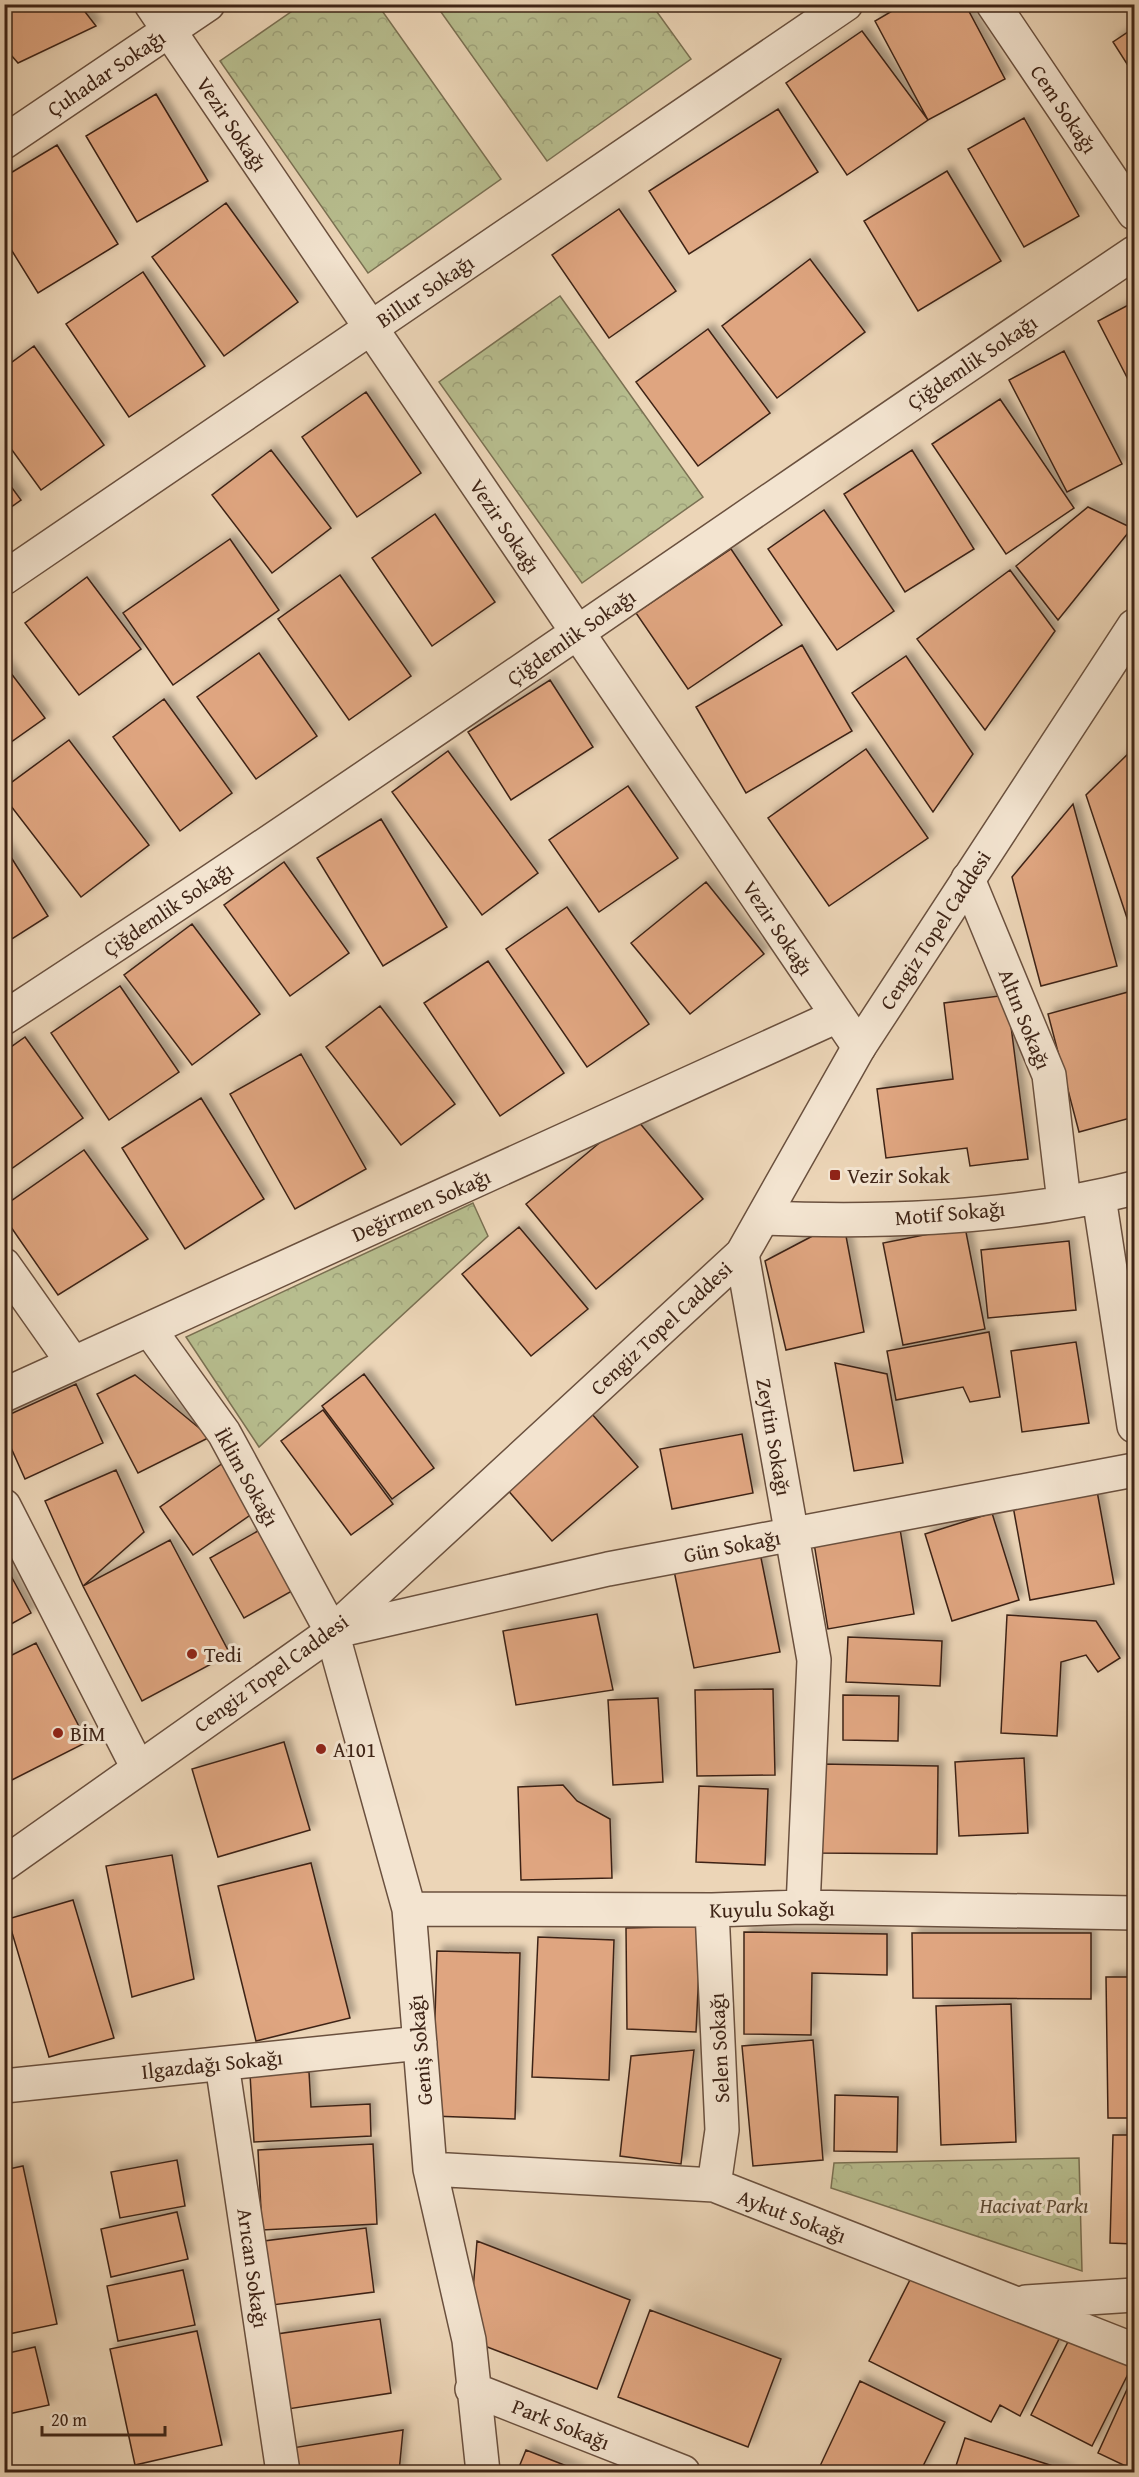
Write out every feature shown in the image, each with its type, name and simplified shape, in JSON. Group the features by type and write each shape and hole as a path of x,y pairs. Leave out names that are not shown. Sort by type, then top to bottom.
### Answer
{"street":[{"name":"Çuhadar Sokağı","path":"4,142 160,18 208,4"},
{"name":"Billur Sokağı","path":"4,578 846,4"},
{"name":"Cem Sokağı","path":"993,4 1134,213"},
{"name":"Vezir Sokağı","path":"160,18 859,1047"},
{"name":"Çiğdemlik Sokağı","path":"4,1018 383,766 1134,252"},
{"name":"Cengiz Topel Caddesi","path":"4,1864 332,1632 742,1254 859,1047 1134,626"},
{"name":"Altın Sokağı","path":"968,879 1049,1075 1064,1202"},
{"name":"Değirmen Sokağı","path":"4,1395 837,1016"},
{"name":"Motif Sokağı","path":"763,1218 821,1220 952,1216 1099,1197 1134,1188"},
{"path":"1099,1197 1134,1426"},
{"name":"Zeytin Sokağı","path":"742,1254 814,1660 803,1907"},
{"path":"4,1265 73,1364"},
{"name":"İklim Sokağı","path":"149,1329 224,1433 332,1632"},
{"name":"Gün Sokağı","path":"332,1632 608,1569 1134,1470"},
{"path":"4,1506 138,1768"},
{"name":"Geniş Sokağı","path":"332,1632 409,1910 430,2169 469,2340 472,2389 483,2472"},
{"name":"Kuyulu Sokağı","path":"409,1910 712,1910 803,1907 1134,1913"},
{"name":"Selen Sokağı","path":"712,1910 722,2130 714,2185"},
{"name":"Ilgazdağı Sokağı","path":"4,2086 420,2043"},
{"name":"Arıcan Sokağı","path":"222,2064 283,2472"},
{"name":"Aykut Sokağı","path":"430,2169 714,2185 1134,2350"},
{"path":"1015,2303 1134,2295"},
{"name":"Park Sokağı","path":"472,2389 683,2472"}],"green space":[{"path":"301,5 378,5 501,179 368,273 220,61"},
{"path":"436,5 652,5 691,59 547,161"},
{"path":"560,296 703,497 582,583 439,382"},
{"path":"473,1203 488,1236 259,1447 186,1337"},
{"name":"Hacivat Parkı","path":"1079,2158 1082,2271 831,2188 834,2163"}],"building":[{"path":"4,4 79,4 96,26 18,63 4,47"},
{"path":"904,4 965,4 1005,79 928,120 875,21"},
{"path":"1134,28 1134,75 1113,42"},
{"path":"862,31 928,120 847,175 786,83"},
{"path":"156,94 208,181 137,222 86,136"},
{"path":"778,109 818,172 689,254 649,191"},
{"path":"1024,118 1079,216 1024,247 968,149"},
{"path":"57,145 118,244 38,293 4,238 4,177"},
{"path":"947,171 1001,261 918,311 864,221"},
{"path":"226,203 298,302 224,356 152,257"},
{"path":"619,209 676,291 609,338 552,255"},
{"path":"810,259 865,332 777,398 722,326"},
{"path":"143,272 205,366 129,417 66,324"},
{"path":"1134,302 1134,391 1098,321"},
{"path":"708,329 770,413 698,466 636,382"},
{"path":"34,346 104,445 41,490 4,439 4,368"},
{"path":"1064,351 1122,464 1067,492 1009,380"},
{"path":"366,392 421,473 357,517 302,437"},
{"path":"1000,399 1074,508 1006,554 932,444"},
{"path":"271,450 331,528 272,573 212,495"},
{"path":"912,450 974,549 905,592 844,494"},
{"path":"4,477 21,500 4,512"},
{"path":"1088,507 1132,528 1058,620 1016,566"},
{"path":"824,510 894,611 837,650 768,549"},
{"path":"435,514 495,602 432,646 372,558"},
{"path":"230,539 279,610 173,685 123,613"},
{"path":"731,549 782,625 688,689 636,613"},
{"path":"1010,570 1055,631 985,730 917,639"},
{"path":"340,575 411,676 349,720 278,619"},
{"path":"87,577 141,649 79,695 25,623"},
{"path":"802,645 852,731 746,793 696,707"},
{"path":"259,653 317,736 256,779 197,697"},
{"path":"906,656 973,754 933,812 852,693"},
{"path":"4,664 45,718 4,747"},
{"path":"550,680 593,747 511,800 468,732"},
{"path":"164,699 232,793 180,831 113,737"},
{"path":"69,740 149,845 81,897 4,797 4,788"},
{"path":"1134,748 1134,922 1129,924 1086,795"},
{"path":"866,749 928,838 829,906 768,818"},
{"path":"448,751 538,873 482,915 392,792"},
{"path":"628,786 678,858 599,912 549,840"},
{"path":"1073,804 1117,966 1041,986 1012,877"},
{"path":"381,819 447,927 383,966 317,858"},
{"path":"4,846 48,916 4,944"},
{"path":"284,862 349,953 290,996 224,905"},
{"path":"706,882 764,954 690,1014 631,943"},
{"path":"567,907 649,1024 587,1067 506,949"},
{"path":"192,924 260,1014 192,1065 124,975"},
{"path":"488,961 564,1073 500,1116 424,1003"},
{"path":"120,986 179,1072 109,1120 51,1033"},
{"path":"1128,992 1134,1017 1134,1117 1079,1132 1048,1014"},
{"path":"1007,995 1028,1159 970,1166 967,1148 886,1158 877,1089 953,1079 944,1003"},
{"path":"380,1006 455,1104 401,1145 326,1047"},
{"path":"25,1037 83,1118 4,1174 4,1052"},
{"path":"301,1054 366,1169 295,1209 230,1094"},
{"path":"201,1098 264,1199 185,1249 122,1148"},
{"path":"633,1115 703,1199 596,1289 526,1204"},
{"path":"84,1150 148,1239 58,1295 4,1217 4,1206"},
{"path":"843,1220 864,1332 786,1350 765,1261"},
{"path":"519,1227 588,1309 531,1356 462,1274"},
{"path":"965,1227 985,1329 903,1345 883,1243"},
{"path":"1069,1241 1076,1310 988,1318 981,1250"},
{"path":"989,1332 1000,1397 970,1402 963,1387 896,1400 887,1351"},
{"path":"1076,1342 1089,1423 1022,1432 1011,1351"},
{"path":"835,1363 887,1374 903,1463 854,1471"},
{"path":"364,1374 434,1468 392,1499 322,1406"},
{"path":"135,1375 210,1437 138,1473 97,1394"},
{"path":"76,1384 103,1443 25,1479 4,1432 4,1417"},
{"path":"323,1410 393,1504 351,1535 281,1441"},
{"path":"592,1414 638,1467 552,1541 506,1488"},
{"path":"742,1434 753,1493 672,1509 660,1449"},
{"path":"223,1463 256,1511 193,1555 160,1507"},
{"path":"116,1470 144,1532 83,1586 45,1501"},
{"path":"1095,1480 1114,1584 1030,1600 1011,1495"},
{"path":"992,1513 1019,1600 952,1621 925,1534"},
{"path":"265,1527 299,1587 244,1618 210,1558"},
{"path":"900,1529 914,1614 828,1629 814,1543"},
{"path":"170,1540 230,1654 142,1701 83,1586"},
{"path":"758,1543 780,1652 694,1668 672,1561"},
{"path":"4,1563 31,1613 4,1628"},
{"path":"597,1614 613,1690 516,1705 503,1631"},
{"path":"1007,1615 1096,1621 1120,1658 1098,1672 1086,1655 1061,1662 1057,1736 1001,1733"},
{"path":"848,1637 942,1641 940,1686 846,1682"},
{"path":"36,1643 87,1742 4,1784 4,1659"},
{"path":"773,1689 775,1775 697,1776 695,1690"},
{"path":"843,1695 899,1696 898,1741 843,1740"},
{"path":"658,1698 663,1782 613,1785 608,1700"},
{"path":"284,1742 310,1830 218,1857 192,1769"},
{"path":"1024,1758 1028,1833 959,1836 955,1762"},
{"path":"820,1764 938,1766 937,1854 819,1853"},
{"path":"563,1785 577,1801 610,1819 612,1878 521,1880 518,1787"},
{"path":"699,1786 768,1789 765,1865 696,1862"},
{"path":"172,1855 194,1979 132,1997 106,1866"},
{"path":"311,1863 350,2018 256,2041 218,1886"},
{"path":"73,1900 114,2038 49,2057 8,1919"},
{"path":"701,1926 696,2032 627,2029 626,1928"},
{"path":"744,1932 887,1934 887,1975 812,1973 811,2035 744,2034"},
{"path":"912,1933 1091,1933 1091,1999 913,1998"},
{"path":"538,1937 614,1940 609,2080 532,2077"},
{"path":"437,1951 520,1953 515,2119 432,2116"},
{"path":"1106,1977 1134,1977 1134,2118 1108,2118"},
{"path":"1011,2004 1016,2142 941,2145 936,2006"},
{"path":"813,2040 823,2160 753,2166 742,2046"},
{"path":"694,2050 681,2164 620,2156 631,2056"},
{"path":"309,2072 311,2107 370,2104 371,2136 254,2142 250,2074"},
{"path":"835,2095 898,2097 897,2152 834,2151"},
{"path":"1113,2135 1134,2135 1134,2244 1110,2243"},
{"path":"373,2144 377,2224 262,2230 258,2150"},
{"path":"177,2160 185,2206 120,2218 111,2172"},
{"path":"23,2166 57,2324 4,2335 4,2170"},
{"path":"177,2212 188,2259 111,2277 101,2229"},
{"path":"366,2228 374,2292 272,2305 264,2241"},
{"path":"477,2241 630,2300 597,2389 469,2340"},
{"path":"917,2266 1059,2339 1020,2416 1000,2405 991,2422 869,2361"},
{"path":"183,2270 195,2325 118,2341 107,2286"},
{"path":"650,2310 781,2359 748,2447 618,2397"},
{"path":"380,2319 391,2393 288,2409 277,2334"},
{"path":"1074,2330 1134,2362 1092,2446 1031,2415"},
{"path":"197,2331 222,2445 135,2465 110,2349"},
{"path":"35,2347 49,2405 4,2415 4,2354"},
{"path":"1134,2374 1134,2470 1098,2453"},
{"path":"860,2381 945,2422 920,2472 834,2472 820,2466"},
{"path":"403,2430 399,2472 296,2472 292,2448"},
{"path":"965,2438 1072,2472 954,2472"},
{"path":"526,2450 582,2472 517,2472"}],"place":[{"name":"Vezir Sokak","path":"835,1175"},
{"name":"Tedi","path":"192,1654"},
{"name":"BİM","path":"58,1733"},
{"name":"A101","path":"321,1749"}]}
